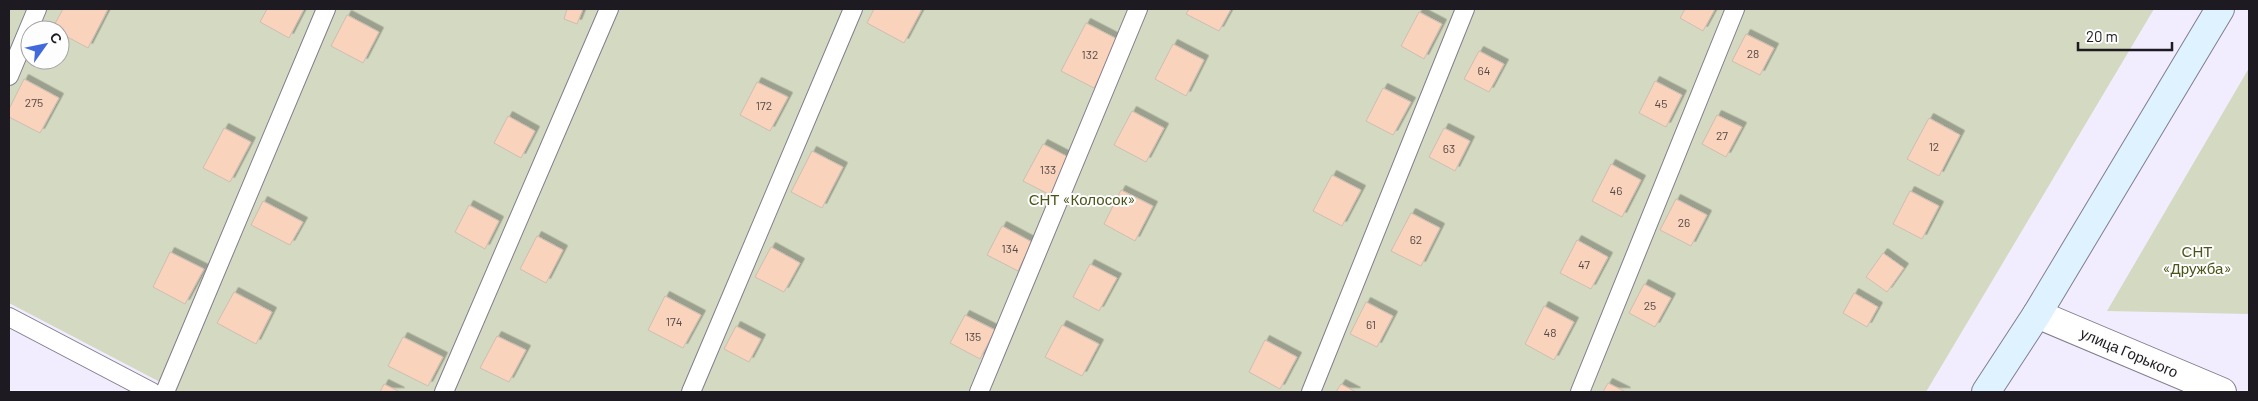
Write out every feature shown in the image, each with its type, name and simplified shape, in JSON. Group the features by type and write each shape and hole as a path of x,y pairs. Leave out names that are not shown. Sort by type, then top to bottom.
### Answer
{"main road":[{"path":"1986,392 2037,314 2220,9"}],"street":[{"name":"улица Горького","path":"2037,314 2222,392"}],"lane":[{"path":"9,76 37,9"},
{"path":"164,392 326,9"},
{"path":"444,392 609,9"},
{"path":"691,392 853,9"},
{"path":"979,392 1138,9"},
{"path":"1311,392 1466,9"},
{"path":"1580,392 1735,9"},
{"path":"9,317 152,392"}],"green space":[{"name":"СНТ «Колосок»","path":"9,9 2154,9 1926,392 179,392 9,303"},
{"name":"СНТ «Дружба»","path":"2249,68 2249,314 2107,311"}],"building":[{"path":"63,9 108,9 88,48 70,38 70,20 57,20"},
{"path":"267,9 304,9 289,38 260,22"},
{"path":"567,9 583,9 577,24 564,19"},
{"path":"874,9 922,9 904,43 867,23"},
{"path":"1189,9 1231,9 1219,31 1186,14"},
{"path":"1685,9 1715,9 1703,31 1680,18"},
{"path":"1419,12 1442,24 1424,59 1401,46"},
{"path":"347,15 379,32 363,63 331,46"},
{"path":"1086,23 1119,40 1094,88 1061,71"},
{"path":"1746,34 1774,48 1760,75 1732,61"},
{"path":"1173,44 1204,60 1186,96 1155,79"},
{"path":"1479,51 1504,64 1489,92 1464,79"},
{"path":"24,79 59,98 40,133 9,117 9,109"},
{"path":"1655,81 1682,95 1666,127 1639,113"},
{"path":"757,82 788,97 770,131 740,115"},
{"path":"1383,88 1411,102 1393,135 1366,121"},
{"path":"1132,111 1164,128 1146,162 1114,145"},
{"path":"1717,115 1742,127 1726,157 1702,144"},
{"path":"508,116 535,131 521,158 494,143"},
{"path":"1929,118 1960,135 1939,176 1907,159"},
{"path":"224,128 251,142 230,182 203,168"},
{"path":"1444,128 1470,141 1455,171 1429,157"},
{"path":"1043,144 1072,159 1052,196 1023,181"},
{"path":"812,151 843,167 822,208 791,192"},
{"path":"1611,164 1641,180 1622,217 1592,201"},
{"path":"1332,175 1361,190 1342,226 1313,211"},
{"path":"1121,190 1153,206 1135,241 1104,224"},
{"path":"1910,191 1939,206 1922,239 1893,224"},
{"path":"1676,199 1707,215 1691,246 1660,230"},
{"path":"263,201 303,222 290,245 251,225"},
{"path":"469,205 499,221 485,249 455,232"},
{"path":"1411,213 1440,228 1421,266 1391,251"},
{"path":"1002,226 1032,242 1018,271 987,255"},
{"path":"537,236 563,250 546,283 520,269"},
{"path":"1577,240 1608,257 1591,289 1560,273"},
{"path":"771,247 800,263 784,292 755,277"},
{"path":"170,252 204,269 185,304 153,287"},
{"path":"1883,253 1904,268 1887,292 1866,277"},
{"path":"1090,264 1117,278 1099,311 1073,297"},
{"path":"1644,284 1671,298 1655,327 1629,313"},
{"path":"234,292 272,312 256,344 217,323"},
{"path":"1854,293 1878,307 1867,327 1843,313"},
{"path":"665,296 701,315 683,348 648,330"},
{"path":"1366,302 1393,316 1377,347 1350,334"},
{"path":"1544,306 1574,322 1554,360 1525,344"},
{"path":"965,315 995,330 980,359 950,343"},
{"path":"1062,325 1099,344 1082,376 1045,357"},
{"path":"736,326 761,339 749,362 724,349"},
{"path":"497,336 526,350 509,382 480,368"},
{"path":"403,337 443,357 428,386 388,366"},
{"path":"1265,340 1297,357 1280,389 1249,372"},
{"path":"1608,383 1626,392 1603,392"},
{"path":"384,384 400,392 380,392"},
{"path":"1341,384 1356,392 1336,392"}]}
